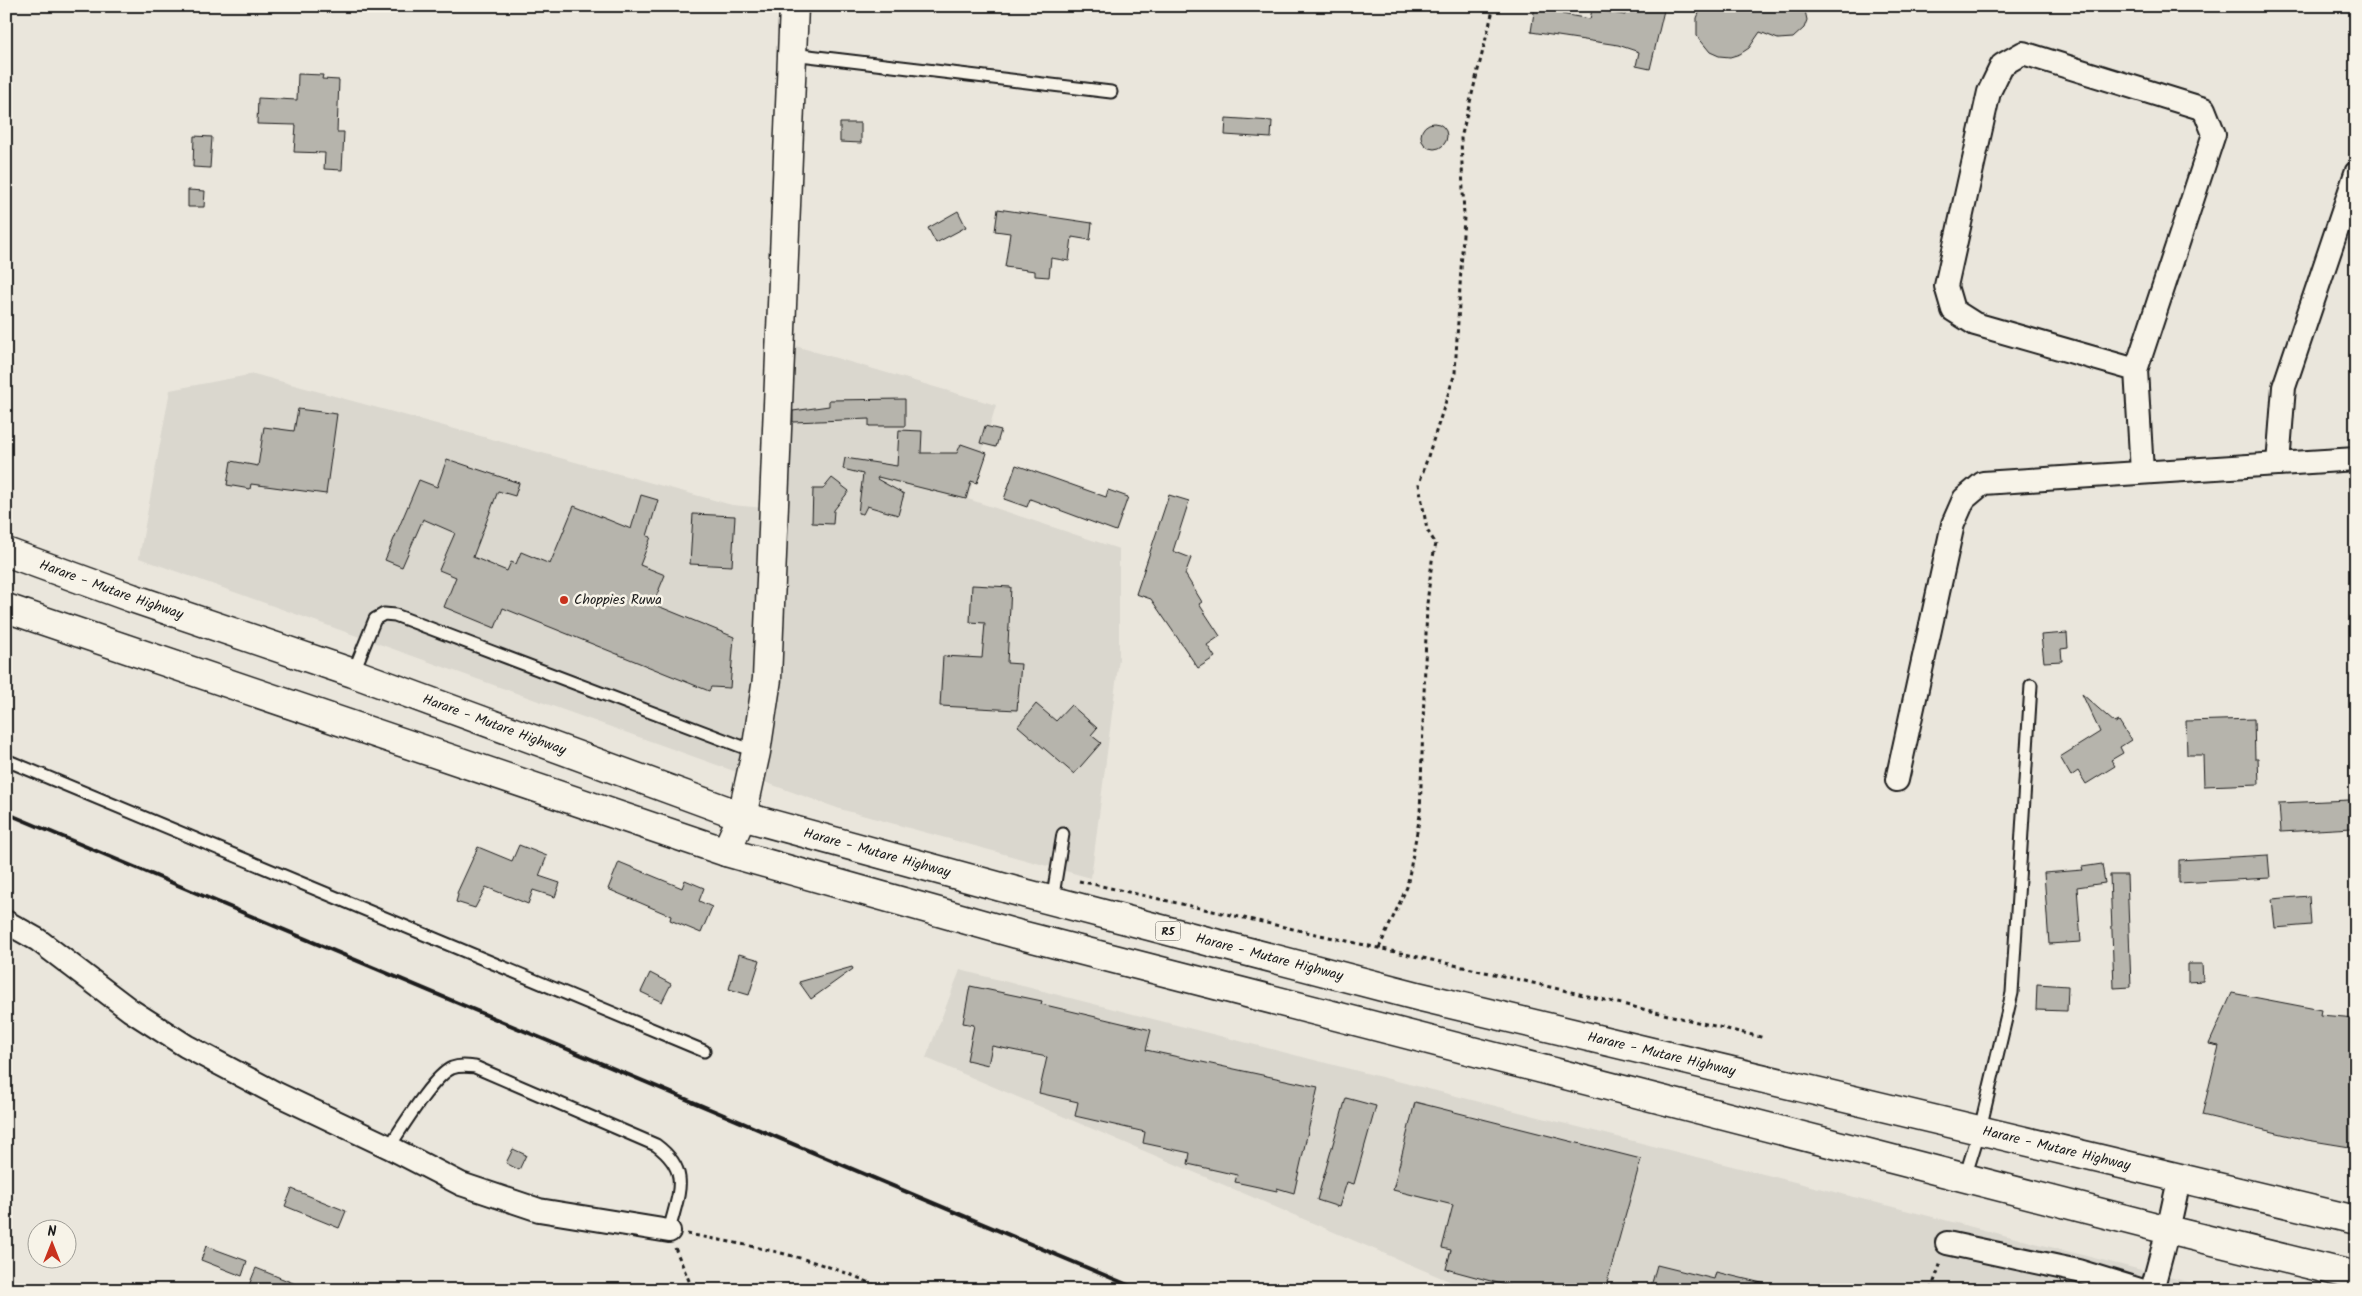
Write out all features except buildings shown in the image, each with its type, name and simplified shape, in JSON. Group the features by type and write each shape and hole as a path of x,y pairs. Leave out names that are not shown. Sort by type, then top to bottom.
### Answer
{"main road":[{"path":"726,852 742,816 756,752 767,679 794,6"},
{"name":"Harare - Mutare Highway","path":"6,552 132,598 353,673 742,816 1054,888 1417,996 1980,1129 2178,1180 2356,1220"},
{"path":"6,608 726,852 1017,934 2168,1230 2356,1276"}],"street":[{"path":"2136,370 1975,324 1953,310 1946,286 1989,92 2002,65 2023,53 2204,109 2214,134 2136,370 2142,472"},
{"path":"2278,464 2284,387 2356,173"},
{"path":"1897,780 1953,524 1964,499 1983,483 2356,459"},
{"path":"6,922 38,940 130,1010 186,1046 277,1094 389,1147 461,1184 539,1210 669,1231"},
{"path":"2152,1290 2168,1230 2178,1180"},
{"path":"1947,1243 2078,1271 2140,1290"}],"lane":[{"path":"792,54 1111,92"},
{"path":"353,673 375,619 384,614 394,614 756,752"},
{"path":"1965,1177 1980,1129 2012,993 2031,686"},
{"path":"6,760 704,1051"},
{"path":"1054,888 1063,834"},
{"path":"389,1147 439,1077 458,1066 475,1067 656,1145 670,1155 677,1167 680,1180 669,1231"}],"path":[{"path":"1379,948 1407,888 1420,815 1427,604 1436,544 1427,530 1418,484 1455,373 1464,217 1461,138 1494,6"},
{"path":"1054,888 1379,948 1765,1038"},
{"path":"693,1290 680,1264 669,1231 762,1247 858,1276 885,1290"},
{"path":"1931,1290 1947,1243"}],"shaded area":[{"path":"792,345 996,405 968,499 1119,549 1119,659 1091,878 840,809 139,558 170,390 254,374 732,505 785,510"},
{"path":"960,970 2220,1290 1470,1290 926,1058"}],"railway":[{"path":"6,813 1140,1290"}],"place":[{"name":"Choppies Ruwa","path":"564,600"}]}
